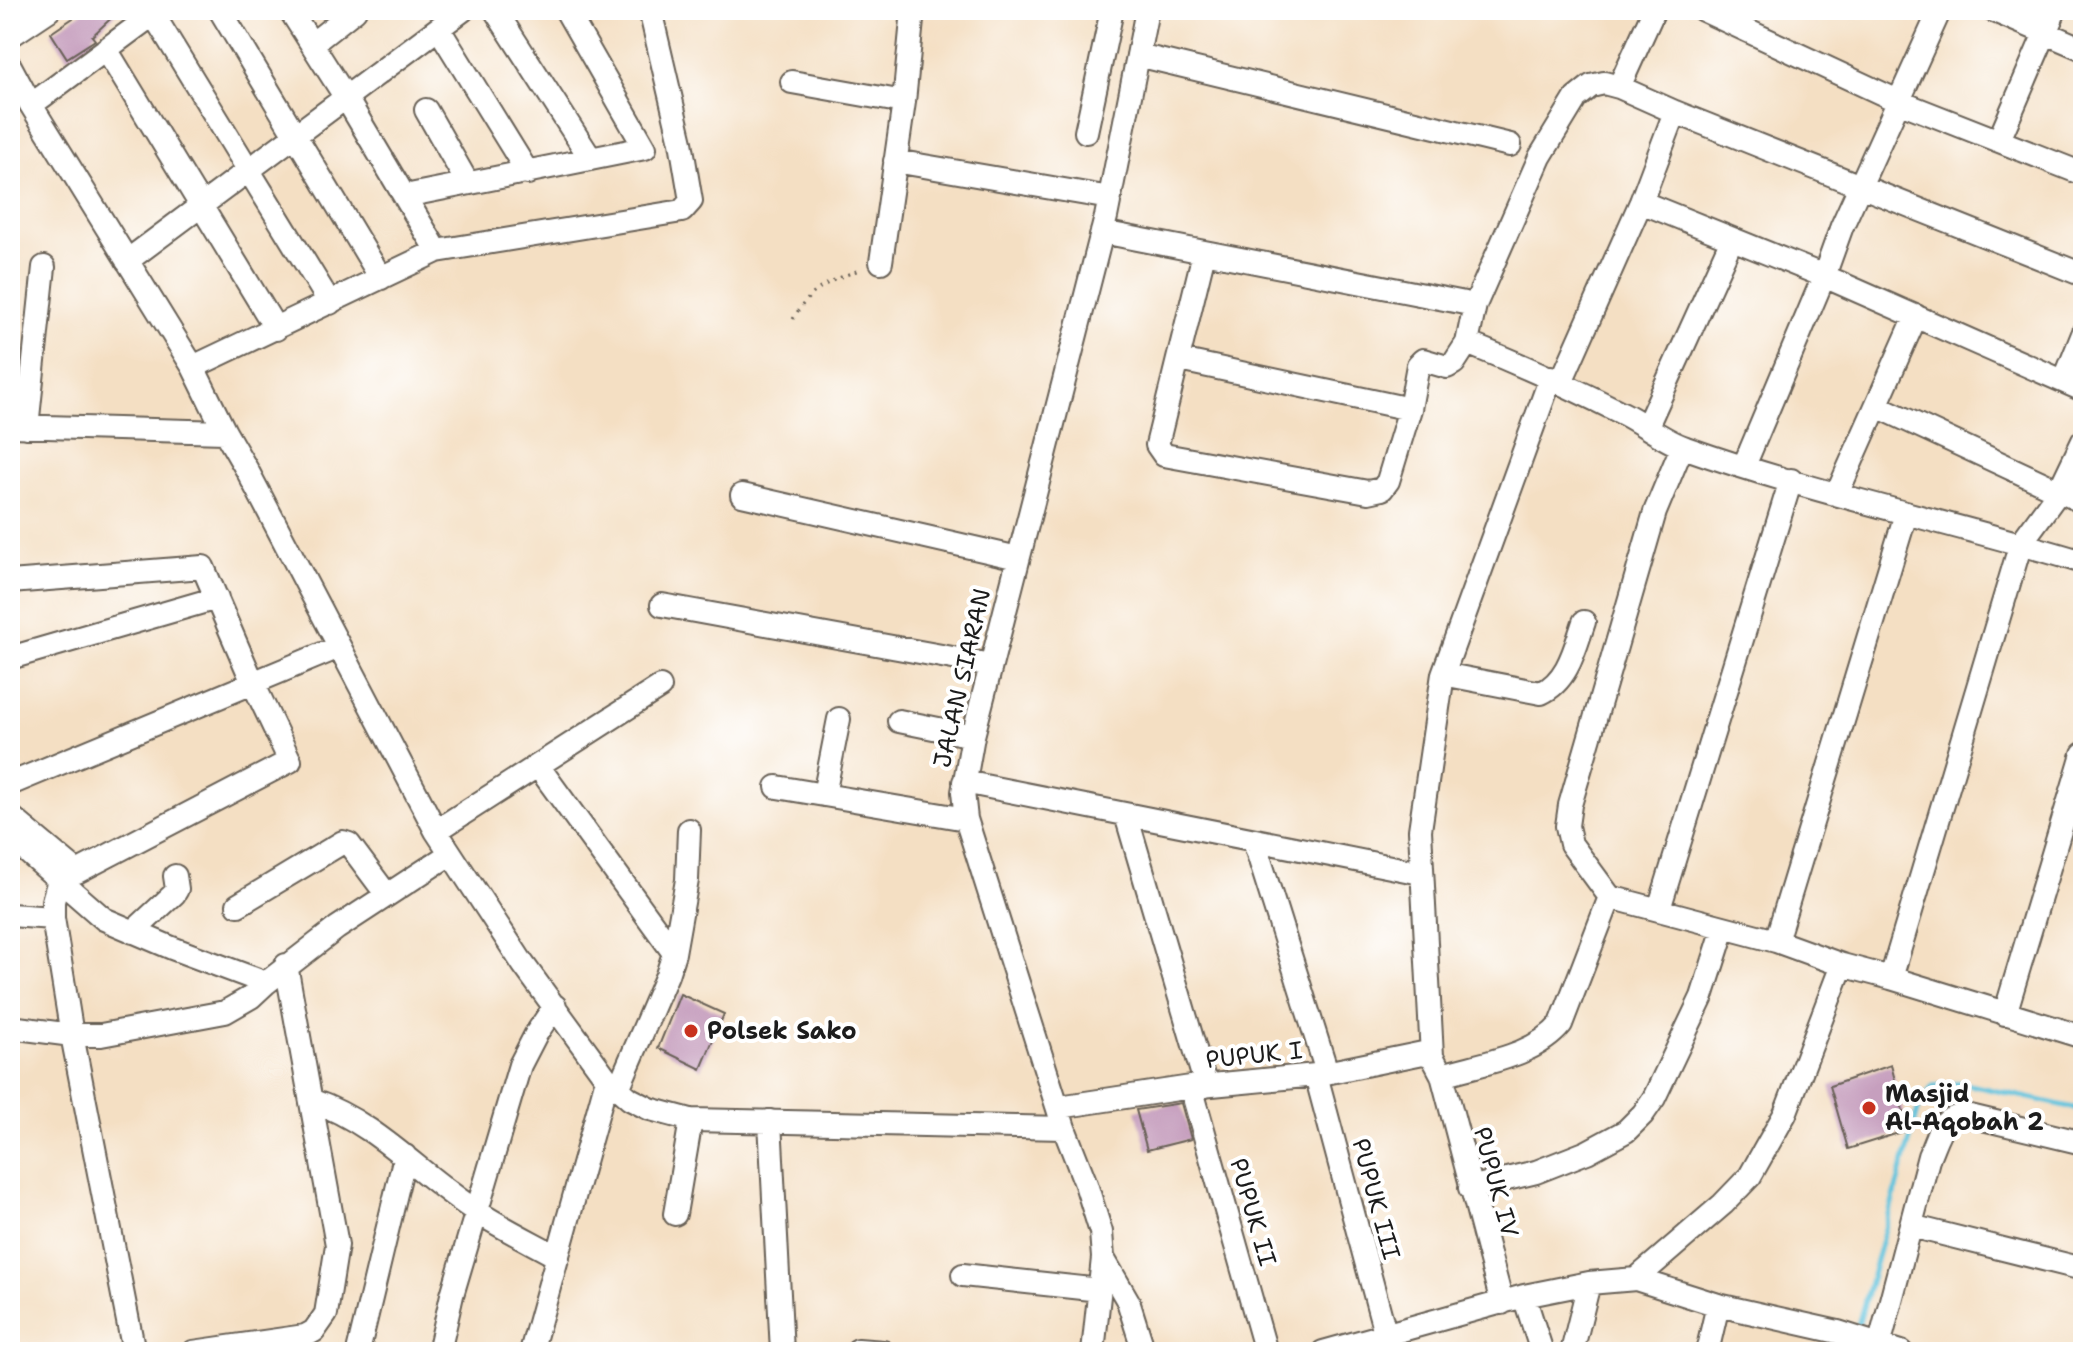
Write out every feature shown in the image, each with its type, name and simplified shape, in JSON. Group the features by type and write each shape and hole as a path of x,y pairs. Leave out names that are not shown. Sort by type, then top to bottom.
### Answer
{"street":[{"path":"10,36 49,10"},
{"path":"220,10 381,278"},
{"path":"290,10 437,251"},
{"path":"312,44 355,10"},
{"path":"127,261 463,10"},
{"path":"495,10 591,159"},
{"path":"566,10 645,148"},
{"path":"580,10 584,39"},
{"path":"193,367 437,251 682,211 691,201 681,142 650,10"},
{"path":"881,262 904,102 913,10"},
{"path":"1086,132 1112,10"},
{"name":"JALAN SIARAN","path":"1093,1352 1103,1258 1096,1216 962,802 973,736 1110,198 1147,10"},
{"path":"1619,87 1654,10"},
{"path":"1703,10 1900,102 2083,174"},
{"path":"1744,466 1860,185 1940,10"},
{"path":"1992,10 2083,49"},
{"path":"1999,140 2055,10"},
{"path":"31,105 156,12 330,303"},
{"path":"439,29 528,173"},
{"path":"106,49 276,329"},
{"path":"1138,55 1510,145"},
{"path":"10,66 193,367 436,831 555,1006 613,1084"},
{"path":"792,82 904,102"},
{"path":"1204,253 1157,445 1164,455 1368,492 1382,489 1388,481 1410,409 1415,372 1420,362 1429,361 1447,367 1454,363 1467,343 1475,305 1540,157 1576,98 1591,86 1604,83 1619,87 2083,275"},
{"path":"1092,105 1127,112"},
{"path":"426,110 467,182"},
{"name":"PUPUK IV","path":"1502,1303 1437,1065 1420,830 1443,674 1556,379 1641,202 1675,112"},
{"path":"405,196 681,142"},
{"path":"895,161 1110,198"},
{"path":"1641,202 1824,276 2074,385 2083,334"},
{"path":"1102,232 1475,305"},
{"path":"1647,426 1732,239"},
{"path":"44,267 18,427 225,432"},
{"path":"1837,494 1916,316"},
{"path":"1467,343 1556,379 1682,447 1906,514 2083,562"},
{"path":"1180,360 1410,409"},
{"path":"1877,406 2083,502"},
{"path":"1891,978 2021,543 2059,491 2083,441"},
{"path":"1682,447 1655,512 1570,805 1567,826 1571,844 1610,897 1776,941 1842,965 2083,1037"},
{"path":"1659,909 1791,480"},
{"path":"742,495 1018,558"},
{"path":"1776,941 1906,514"},
{"path":"10,582 203,567 290,761 77,872 10,816"},
{"path":"10,658 217,598"},
{"path":"662,605 991,665"},
{"path":"1443,674 1541,693 1558,682 1574,652 1584,622"},
{"path":"10,784 339,647"},
{"path":"436,831 660,687"},
{"path":"824,795 839,719"},
{"path":"899,721 973,736"},
{"path":"2005,1014 2083,754"},
{"path":"538,766 674,953"},
{"path":"964,782 1421,873"},
{"path":"777,787 966,819"},
{"name":"PUPUK II","path":"1126,815 1266,1352"},
{"path":"531,1352 613,1084 667,975 674,953 687,880 689,830"},
{"path":"10,837 104,919 266,983"},
{"name":"PUPUK III","path":"1254,841 1322,1073 1386,1336"},
{"path":"238,905 343,842 349,844 387,895"},
{"path":"10,1027 72,1035 101,1035 225,1012 251,997 286,965 450,854"},
{"path":"133,932 174,894 177,889 175,876"},
{"path":"59,880 53,901 53,918 72,1035 134,1352"},
{"name":"PUPUK I","path":"613,1084 630,1099 650,1109 691,1120 1062,1118 1198,1086 1322,1073 1423,1053 1437,1065 1532,1048 1551,1037 1561,1024 1610,897"},
{"path":"10,915 53,918"},
{"path":"1470,1188 1536,1172 1587,1152 1626,1131 1643,1114 1654,1098 1702,997 1724,928"},
{"path":"193,1352 305,1336 314,1331 326,1314 337,1245 286,965"},
{"path":"1636,1279 1723,1204 1750,1176 1785,1114 1813,1048 1842,965"},
{"path":"439,1352 475,1211 520,1065 555,1006"},
{"path":"313,1101 360,1124 475,1211 558,1257"},
{"path":"1323,1352 1524,1296 1589,1283 1636,1279 1831,1338 1883,1347 1929,1156 1941,1127 1957,1115 1970,1116 2083,1143"},
{"path":"675,1214 691,1120"},
{"path":"770,1121 782,1352"},
{"path":"358,1352 405,1156"},
{"path":"1911,1226 2083,1269"},
{"path":"1103,1258 1128,1301 1144,1352"},
{"path":"963,1275 1100,1290"},
{"path":"1572,1352 1589,1283"},
{"path":"1524,1296 1542,1352"},
{"path":"1707,1352 1718,1305"},
{"path":"858,1350 883,1352"}],"path":[{"path":"793,319 815,290 881,262"}],"building":[{"path":"85,10 120,10 92,36 95,40 67,58 51,33"},
{"name":"Polsek Sako","path":"680,994 724,1014 701,1069 658,1048"},
{"name":"Masjid Al-Aqobah 2","path":"1891,1065 1908,1130 1848,1149 1830,1086"},
{"path":"1181,1103 1191,1139 1147,1150 1136,1110"}],"waterway":[{"path":"1856,1332 1920,1104 1933,1086 1961,1083 2083,1110"}],"place":[{"name":"Polsek Sako","path":"691,1031"},
{"name":"Masjid Al-Aqobah 2","path":"1869,1108"}]}
